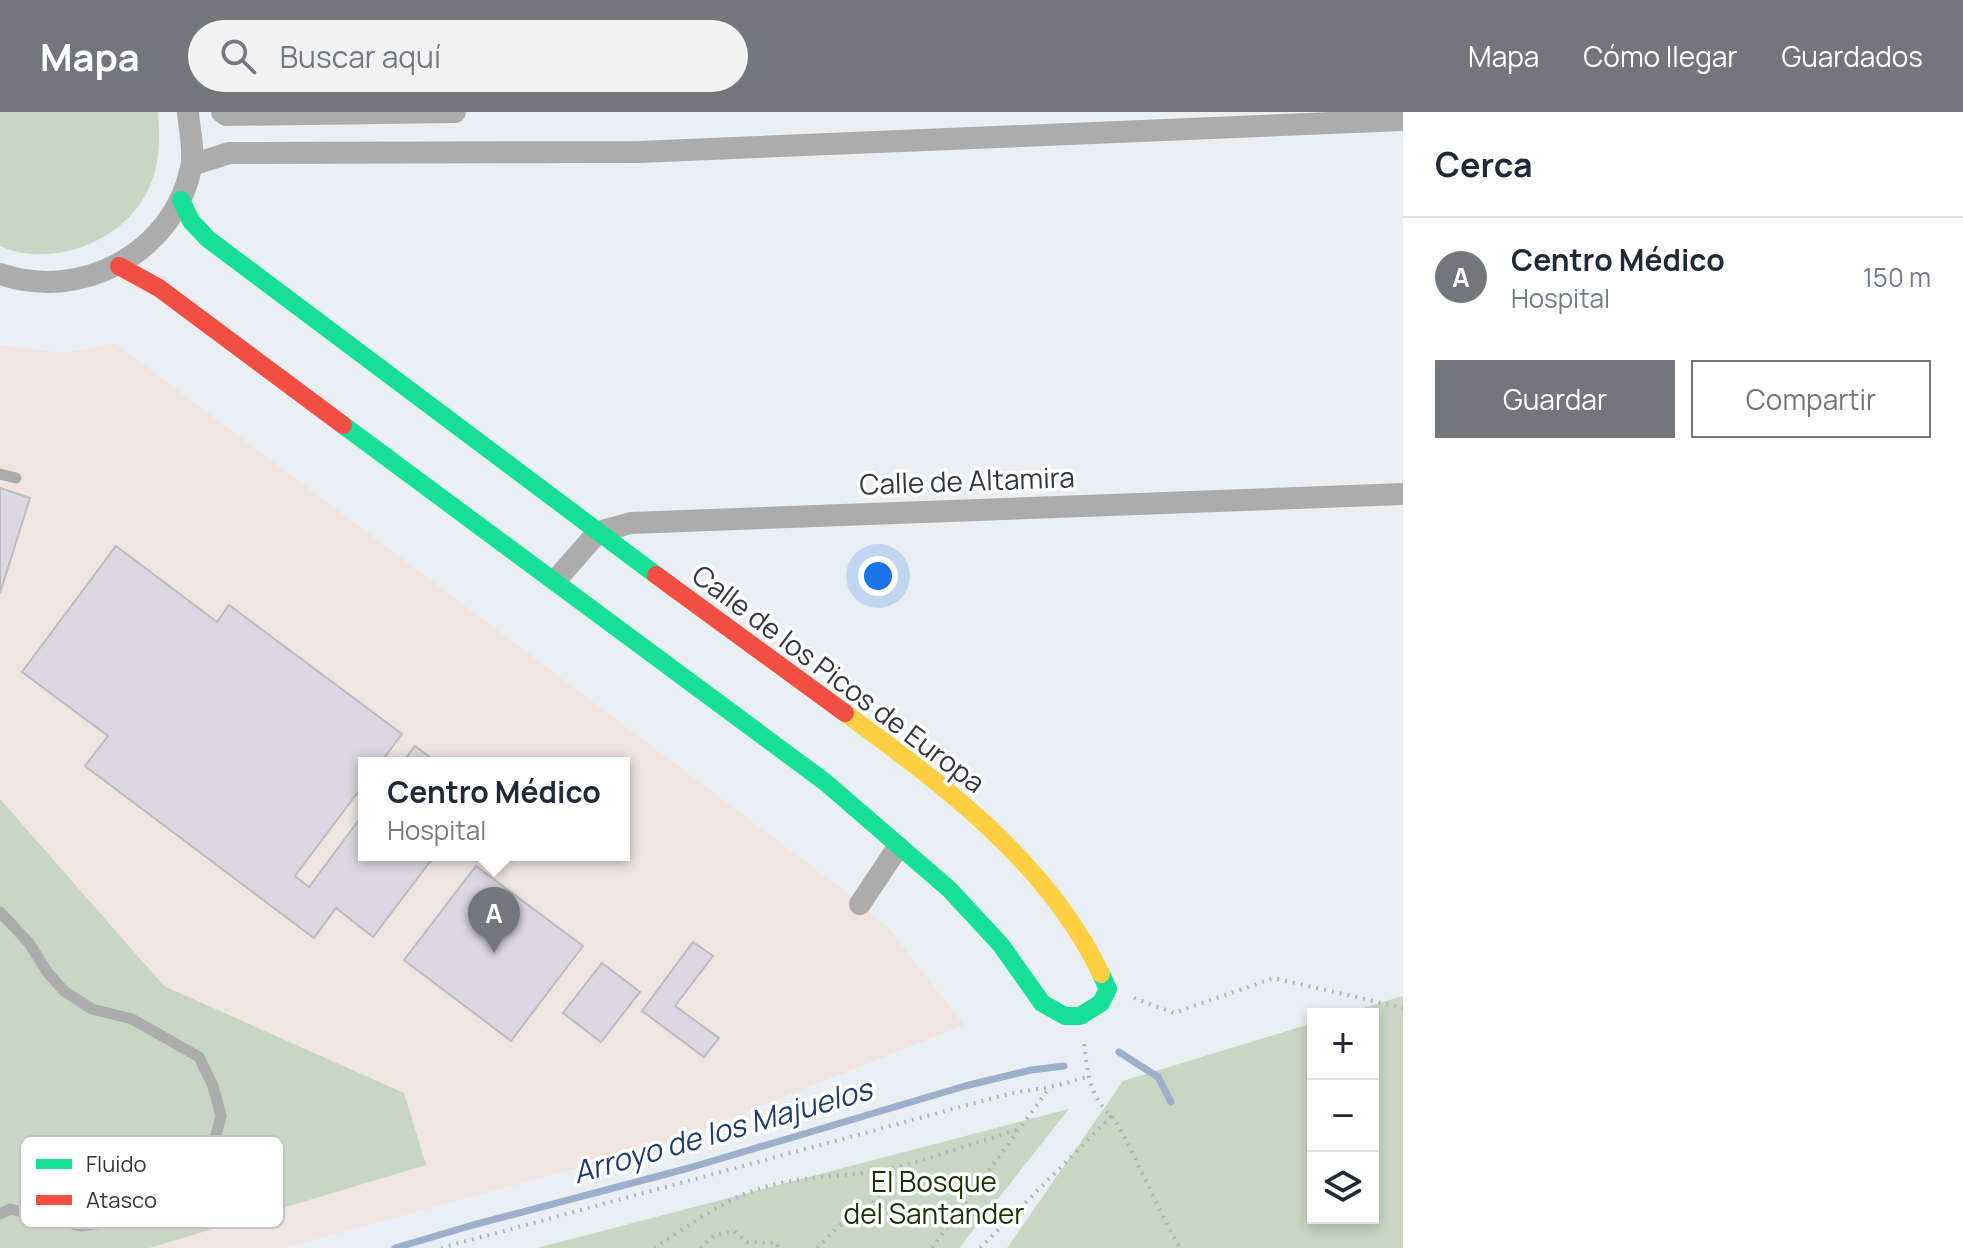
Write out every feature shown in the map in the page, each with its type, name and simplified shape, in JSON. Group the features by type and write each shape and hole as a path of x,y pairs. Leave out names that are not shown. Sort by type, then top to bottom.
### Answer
{"street":[{"path":"0,274 42,283 82,279 119,266 155,238 181,200 192,165 188,112"},
{"path":"222,112 226,115 455,112"},
{"path":"192,165 229,153 639,152 1403,120"},
{"name":"Calle de los Picos de Europa","path":"181,200 191,221 208,239 598,532 909,760 988,826 1053,895 1086,942 1108,989"},
{"path":"119,266 159,288 825,782 949,889 1001,945 1042,1003 1065,1016 1080,1016 1101,1003 1108,989"},
{"name":"Calle de Altamira","path":"598,532 631,523 1403,494"},
{"path":"556,580 598,532"},
{"path":"860,904 898,847"}],"lane":[{"path":"0,474 16,478"},
{"path":"0,912 29,943 48,973 65,992 92,1009 132,1019 199,1057 213,1086 221,1116 215,1136"},
{"path":"0,1214 10,1209 20,1211"}],"path":[{"path":"1108,989 1174,1013 1274,978 1403,1008"},
{"path":"1080,1016 1088,1077 1099,1106 1112,1116 1133,1150 1157,1208 1180,1248"},
{"path":"441,1248 1012,1093 1088,1077"},
{"path":"932,1248 1050,1087"},
{"path":"980,1248 1112,1116"},
{"path":"654,1248 714,1210 769,1185 894,1168 1021,1129"},
{"path":"817,1248 839,1226 875,1201 894,1168"},
{"path":"700,1248 715,1235 734,1231 747,1242 777,1243 778,1248"}],"shaded area":[{"path":"115,343 843,890 891,931 964,1025 668,1143 284,1248 0,1248 0,345 64,353"}],"green space":[{"path":"0,112 158,112 157,162 148,190 122,224 84,246 41,254 0,246"},
{"path":"0,799 164,986 404,1093 426,1165 284,1208 284,1136 20,1136 20,1228 216,1228 149,1248 0,1248"},
{"path":"1403,996 1403,1248 1007,1248 1123,1081 1307,1025 1307,1224 1379,1224 1379,1008 1363,1008"},
{"name":"El Bosque del Santander","path":"1069,1109 959,1248 537,1248"}],"building":[{"path":"0,488 30,498 0,593"},
{"path":"116,546 217,622 229,605 402,734 385,757 358,757 358,792 295,876 309,887 358,821 358,861 430,861 373,937 336,908 314,938 85,766 108,736 22,672"},
{"path":"415,746 430,757 407,757"},
{"path":"476,866 583,946 511,1041 404,960"},
{"path":"693,942 713,956 675,1006 719,1038 704,1057 642,1011"},
{"path":"602,963 640,992 601,1042 563,1013"}],"waterway":[{"name":"Arroyo de los Majuelos","path":"1119,1052 1158,1077 1171,1102"},
{"name":"Arroyo de los Majuelos","path":"395,1248 689,1168 965,1086 1031,1070 1064,1066"}],"traffic: fast":[{"path":"181,200 191,221 208,239 656,575"},
{"path":"343,425 825,782 949,889 1001,945 1042,1003 1065,1016 1080,1016 1101,1003 1108,989 1101,974"}],"traffic: slow":[{"path":"845,713 955,797 990,828 1052,896 1079,934 1101,974"}],"traffic: jam":[{"path":"119,266 159,288 343,425"},
{"path":"656,575 845,713"}],"place":[{"name":"Centro Médico","path":"494,953"}]}
